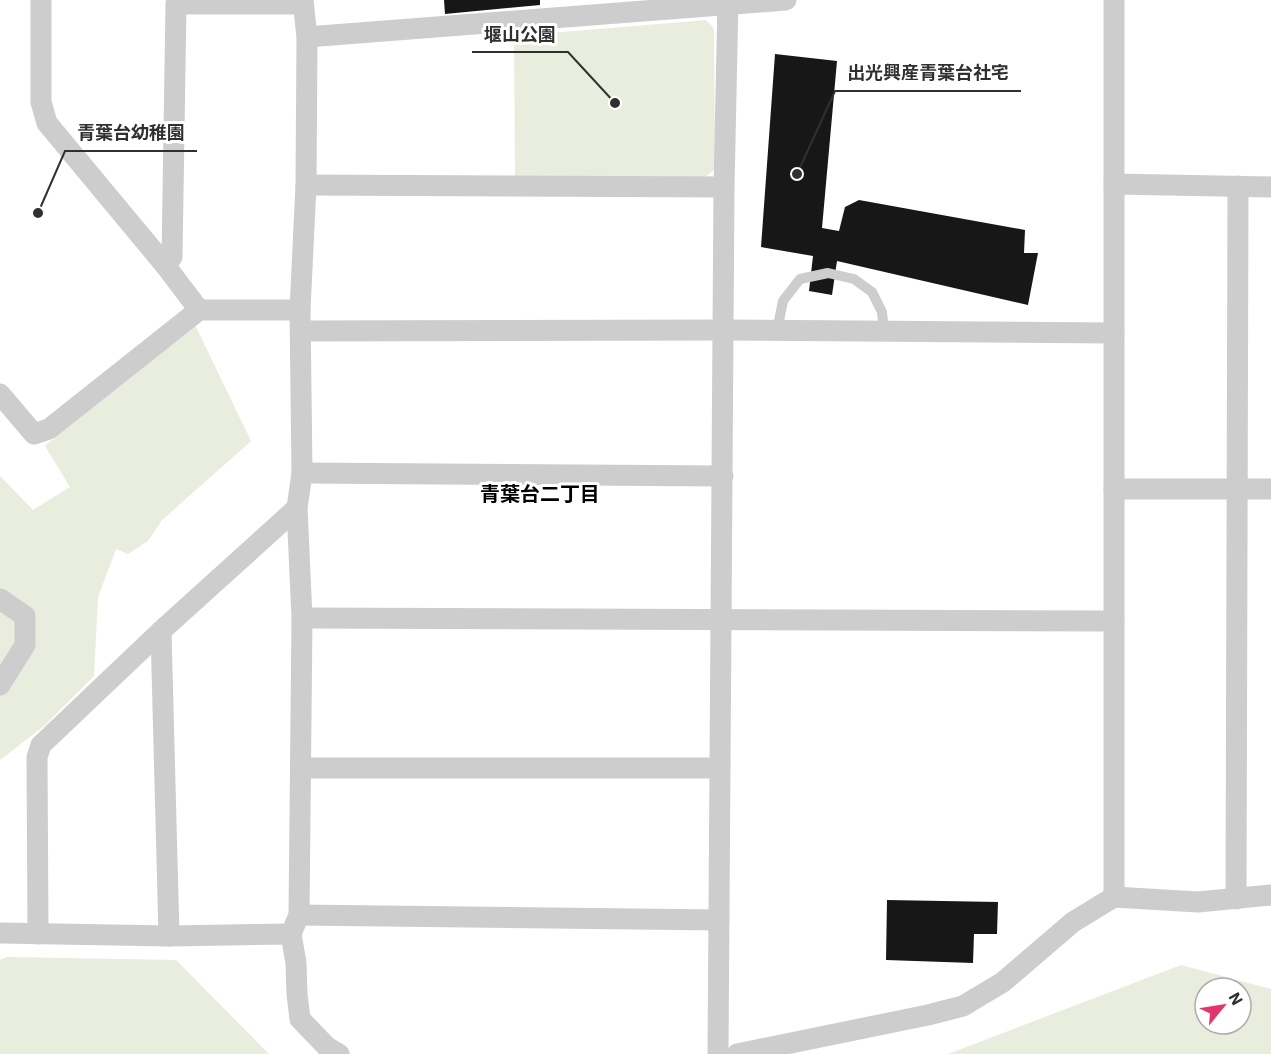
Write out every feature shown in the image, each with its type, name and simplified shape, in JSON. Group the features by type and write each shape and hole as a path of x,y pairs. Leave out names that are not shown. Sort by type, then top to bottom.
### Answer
{"street":[{"path":"41,0 41,102 47,123 165,265 199,310"},
{"path":"307,37 728,2 786,0"},
{"path":"1114,0 1114,897"},
{"path":"165,265 172,257 176,4 303,2 307,37 306,185 300,320 302,473 297,508 302,618 300,915 291,934 296,963 300,1019 327,1047 339,1054"},
{"path":"718,1054 724,187 728,2"},
{"path":"1114,184 1271,187"},
{"path":"306,185 724,187"},
{"path":"1236,899 1238,186"},
{"path":"0,394 34,434 49,429 199,310 300,320 777,331 1114,333"},
{"path":"302,473 723,476"},
{"path":"1114,489 1271,489"},
{"path":"38,934 37,757 41,746 161,631 297,508"},
{"path":"0,599 25,616 25,645 0,685"},
{"path":"302,618 1114,621"},
{"path":"161,631 169,936"},
{"path":"301,768 720,768"},
{"path":"737,1054 928,1016 963,1006 1004,982 1073,922 1114,897 1198,902 1271,895"},
{"path":"300,915 719,920"},
{"path":"0,933 169,936 291,934"}],"lane":[{"path":"777,331 783,301 800,279 828,273 854,279 872,292 882,312 884,331"}],"shaded area":[{"path":"706,20 714,29 715,169 704,178 515,177 514,36"},
{"path":"195,325 251,441 162,520 148,541 128,554 116,549 98,597 94,676 44,726 0,760 0,476 33,510 70,487 45,446"},
{"path":"7,957 176,960 269,1054 0,1054 0,960"},
{"path":"1181,965 1222,976 1193,976 1193,1036 1253,1036 1253,984 1271,989 1271,1054 948,1054"}],"building":[{"path":"444,0 540,0 540,5 445,14"},
{"path":"775,54 837,61 822,228 839,231 845,207 859,200 1025,230 1024,253 1038,253 1028,305 837,261 832,295 809,291 813,256 761,247"},
{"path":"887,900 998,902 997,934 974,934 973,963 886,960"}],"place":[{"name":"堰山公園","path":"615,103"},
{"name":"出光興産青葉台社宅","path":"797,174"},
{"name":"青葉台幼稚園","path":"38,213"}],"district":[{"name":"青葉台二丁目","path":"540,494"}]}
